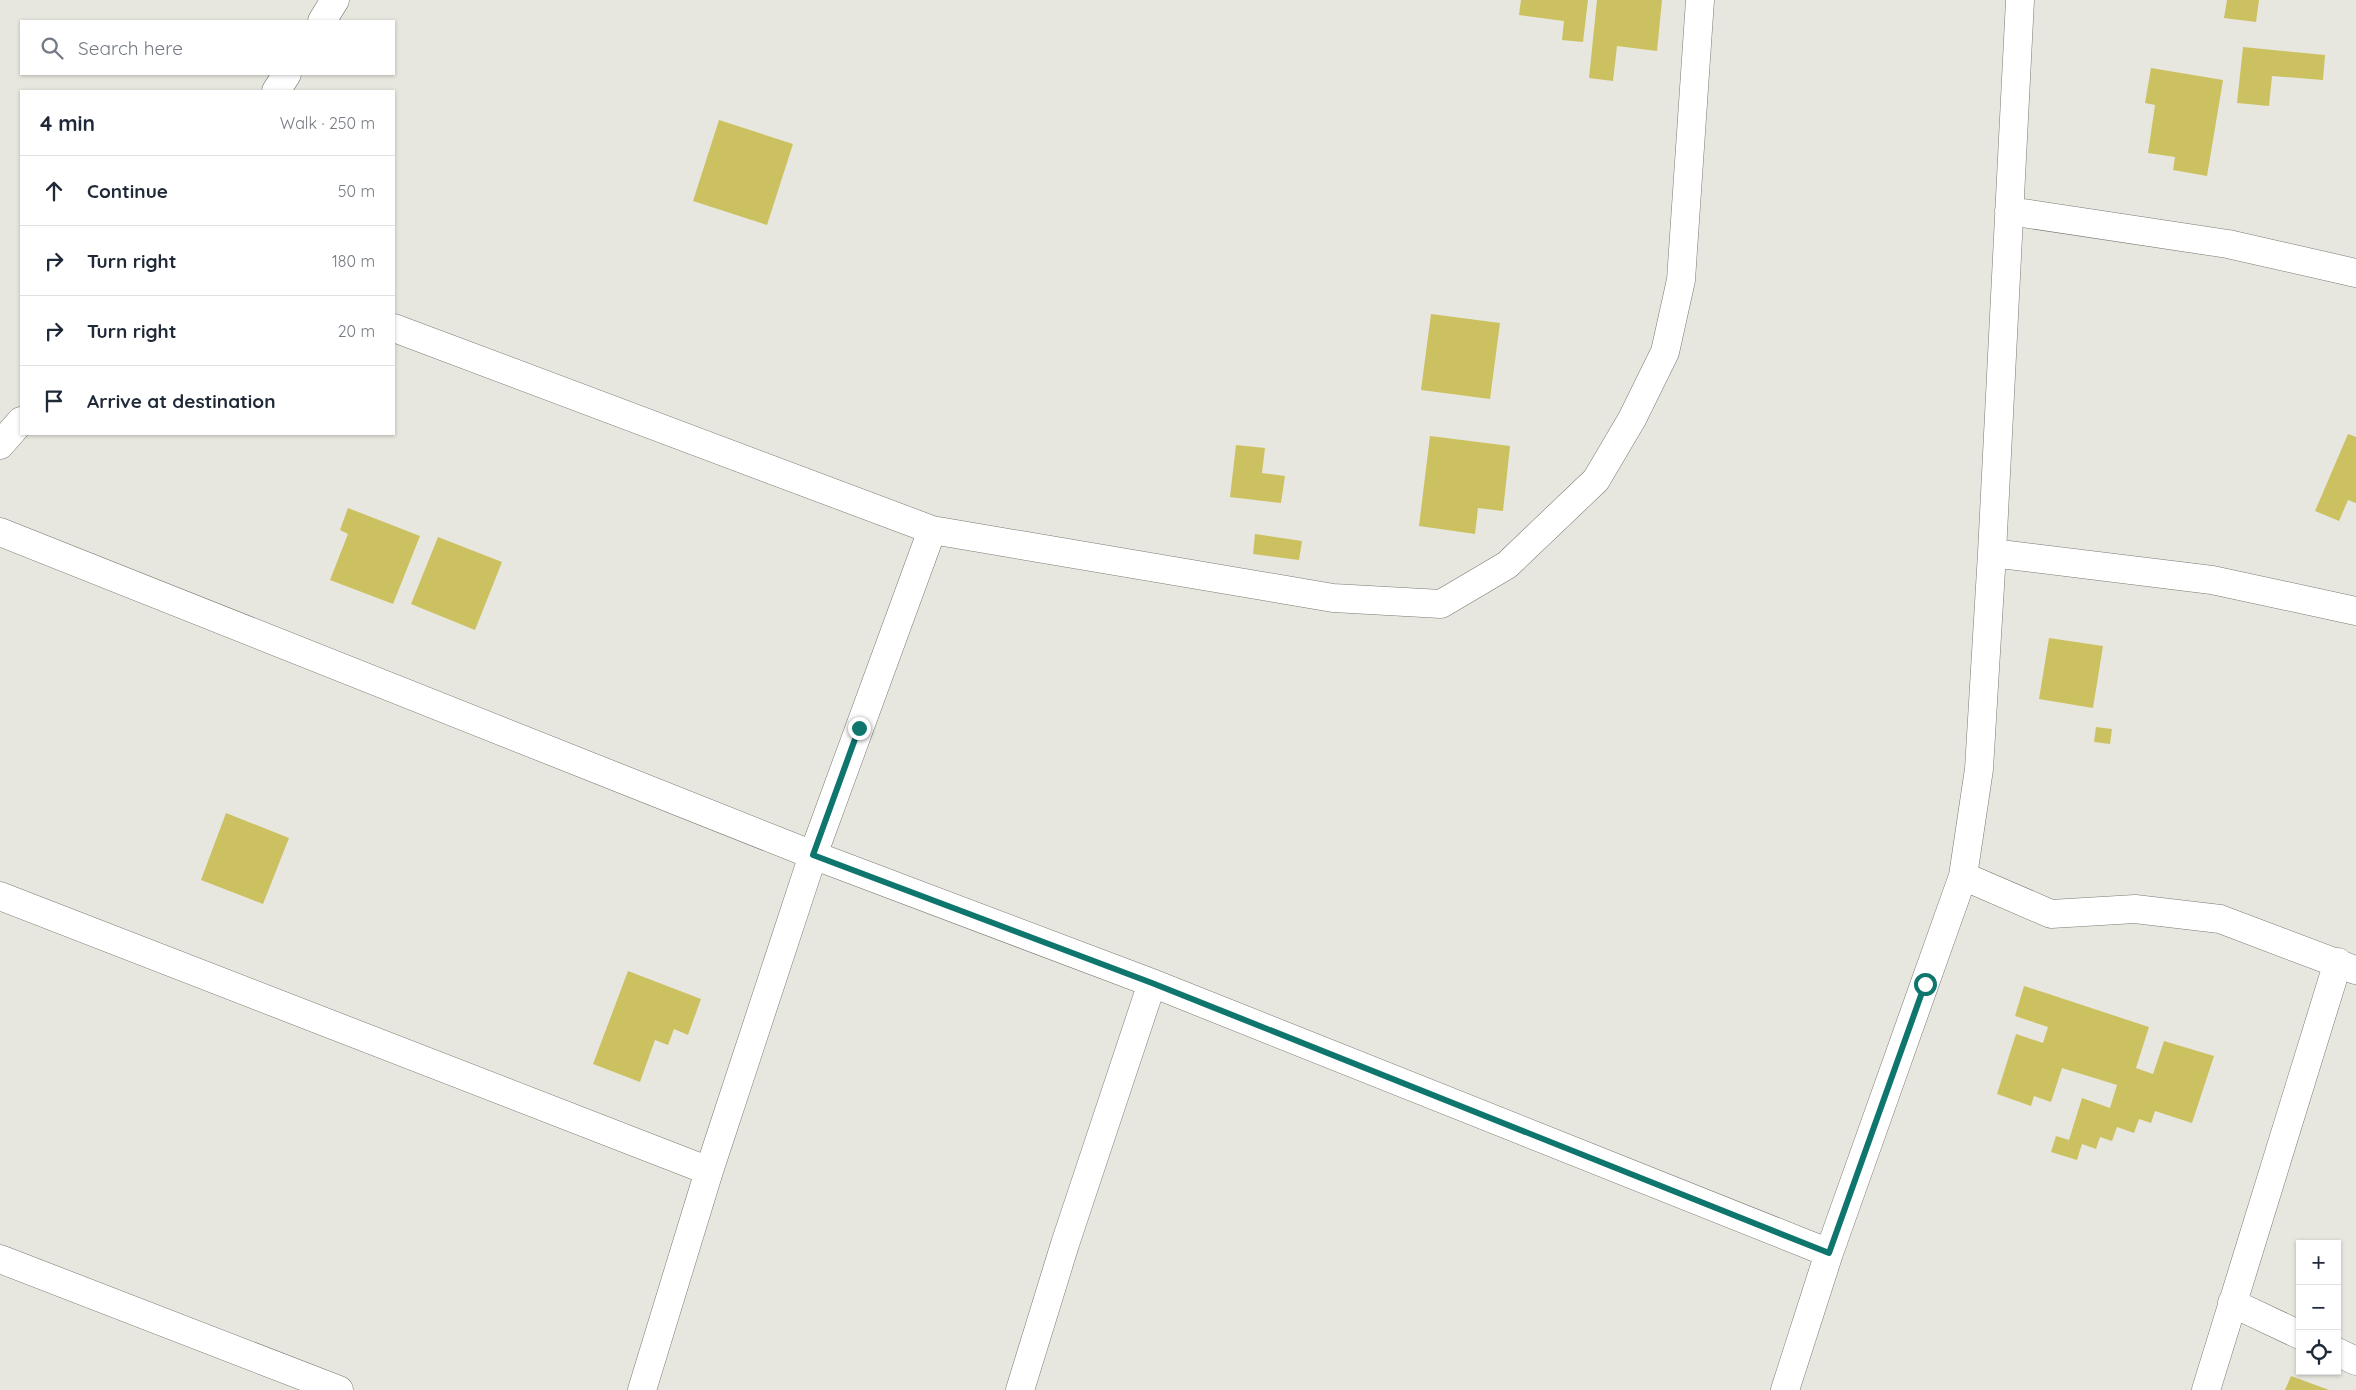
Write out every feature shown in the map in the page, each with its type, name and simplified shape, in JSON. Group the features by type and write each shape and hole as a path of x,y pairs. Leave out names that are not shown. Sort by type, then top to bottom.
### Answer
{"street":[{"path":"323,20 336,0"},
{"path":"395,328 932,530 1343,598 1441,604 1507,565 1596,480 1632,419 1665,352 1681,280 1700,0"},
{"path":"1785,1390 1829,1253 1963,876 1979,769 2020,0"},
{"path":"277,90 286,75"},
{"path":"2009,211 2228,244 2356,273"},
{"path":"0,445 20,422"},
{"path":"642,1390 709,1171 813,855 932,530"},
{"path":"0,532 813,855 1152,983 1829,1253"},
{"path":"1992,553 2212,580 2356,611"},
{"path":"1963,876 2051,914 2135,909 2220,919 2347,967 2232,1303 2206,1390"},
{"path":"0,896 709,1171"},
{"path":"1020,1390 1065,1244 1152,983"},
{"path":"0,1259 339,1390"},
{"path":"2232,1303 2296,1332"},
{"path":"2341,1354 2356,1361"}],"building":[{"path":"1521,0 1588,0 1583,42 1562,40 1564,21 1519,15"},
{"path":"1597,0 1662,0 1657,51 1617,46 1613,81 1589,78"},
{"path":"2227,0 2259,0 2256,22 2224,18"},
{"path":"2243,47 2325,55 2323,80 2272,76 2269,106 2237,103"},
{"path":"2151,68 2223,80 2207,176 2173,170 2175,157 2148,153 2155,105 2145,103"},
{"path":"719,120 793,144 767,225 693,201"},
{"path":"1431,314 1500,323 1490,399 1421,390"},
{"path":"2348,434 2356,437 2356,503 2348,500 2339,521 2315,511"},
{"path":"1430,436 1510,446 1503,511 1478,508 1475,534 1419,526"},
{"path":"1236,445 1265,448 1262,473 1285,476 1281,503 1230,497"},
{"path":"348,508 420,536 393,604 330,580 348,534 340,530"},
{"path":"1255,534 1302,541 1299,560 1253,554"},
{"path":"438,537 502,562 475,630 411,604"},
{"path":"2049,638 2103,646 2093,708 2039,699"},
{"path":"2096,727 2112,729 2110,744 2094,742"},
{"path":"226,813 289,838 263,904 201,880"},
{"path":"628,971 701,999 688,1035 674,1029 668,1045 655,1040 640,1082 593,1064"},
{"path":"2024,986 2149,1027 2136,1068 2153,1074 2164,1041 2214,1056 2192,1123 2155,1111 2151,1123 2139,1119 2134,1133 2117,1127 2112,1141 2100,1137 2096,1149 2082,1144 2077,1160 2051,1152 2056,1136 2069,1140 2082,1098 2110,1108 2117,1085 2062,1068 2051,1102 2034,1096 2031,1106 1997,1094 2016,1034 2043,1043 2048,1027 2015,1016"},
{"path":"2291,1376 2329,1390 2285,1390"}],"route":[{"path":"859,728 813,855 1152,983 1829,1253 1925,984"}]}
